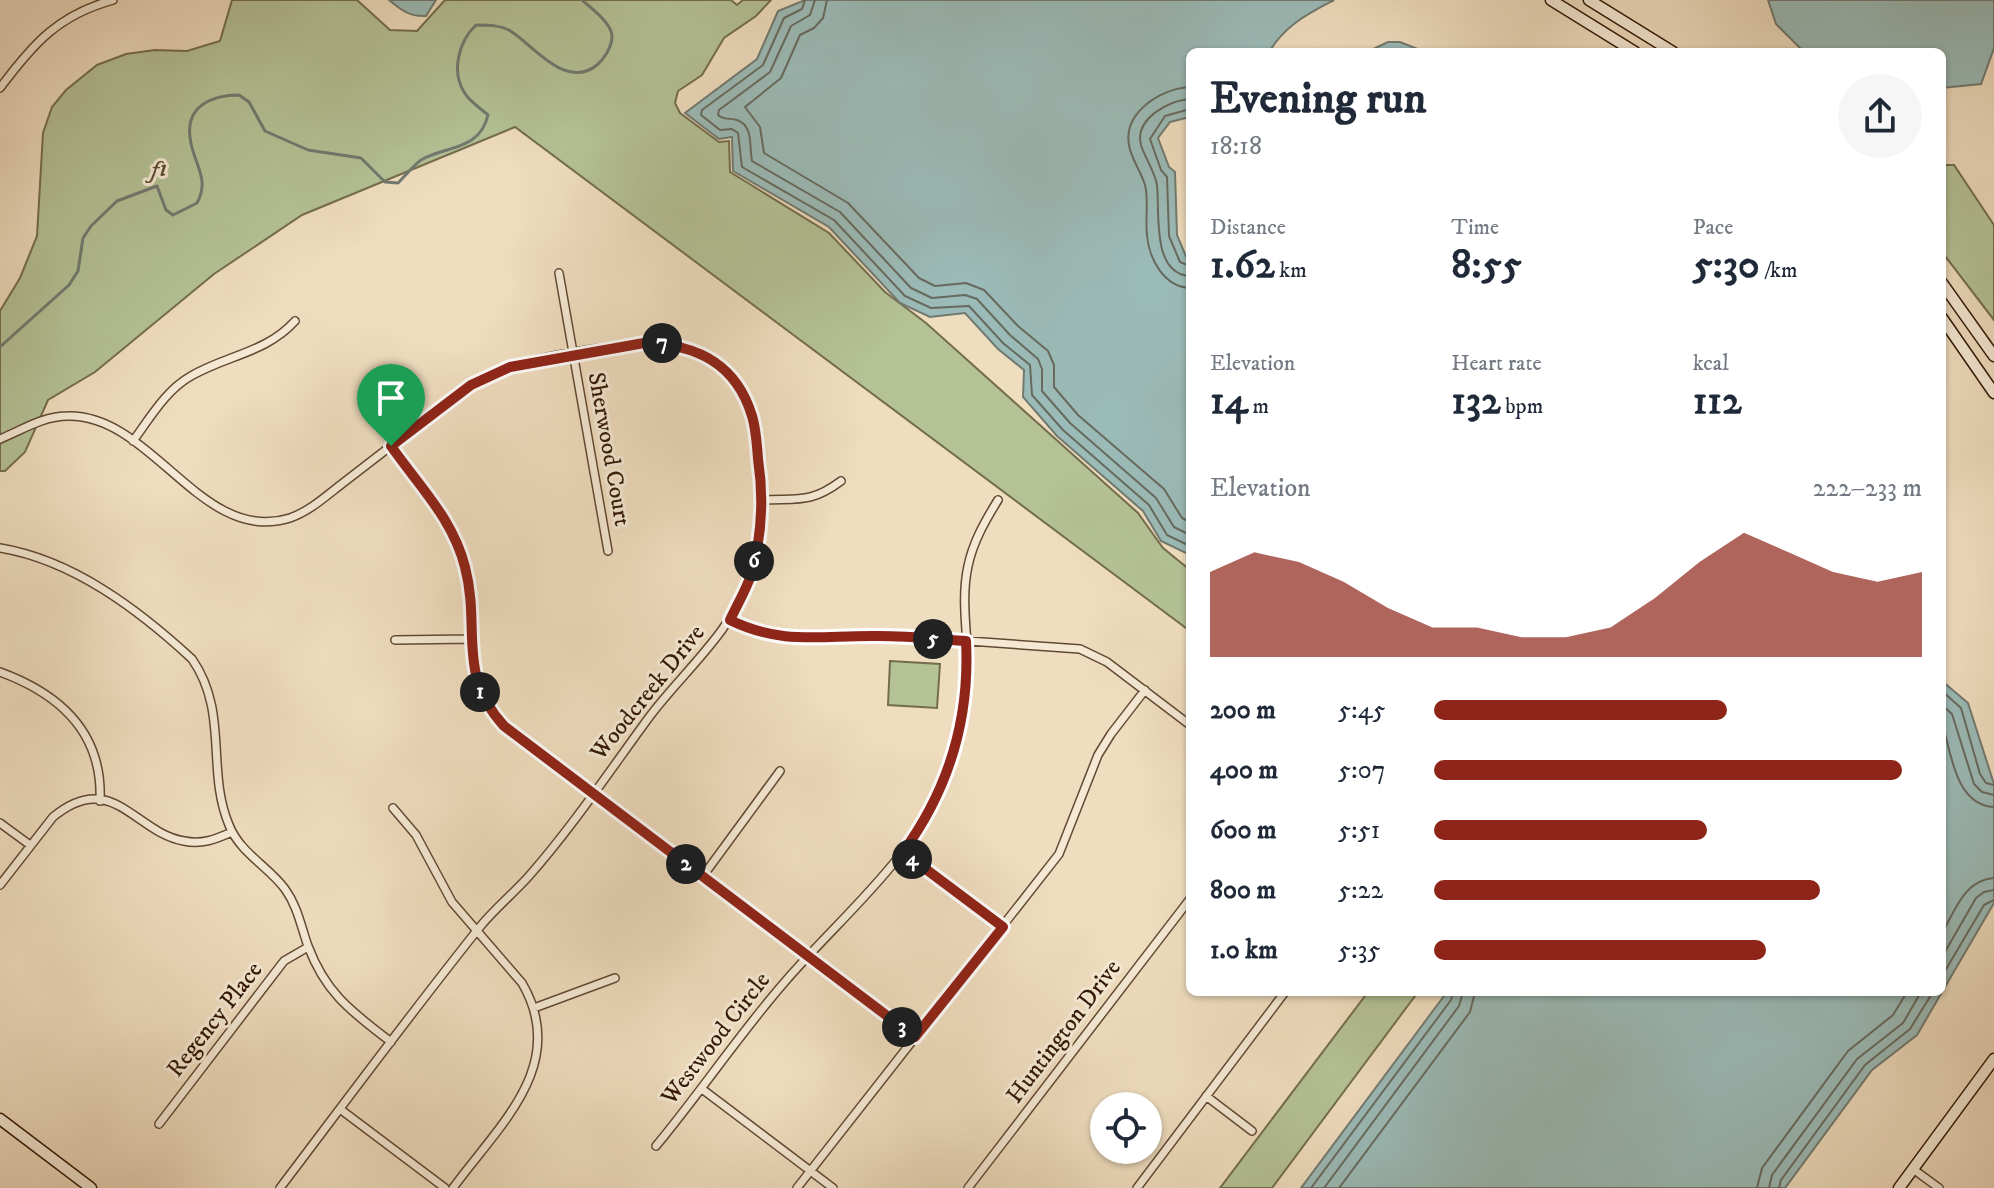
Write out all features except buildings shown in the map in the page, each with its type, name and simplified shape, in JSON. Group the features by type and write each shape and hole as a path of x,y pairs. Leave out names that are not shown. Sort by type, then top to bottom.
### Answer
{"main road":[{"path":"1551,0 1629,48"},
{"path":"1589,0 1667,48"},
{"path":"1946,289 1994,356"},
{"path":"1946,324 1994,393"},
{"path":"1899,1188 1994,1059"},
{"path":"0,1119 91,1188"}],"street":[{"path":"0,88 29,50 53,28 91,6 113,0"},
{"name":"Sherwood Court","path":"559,273 608,551"},
{"path":"133,441 184,380 281,337 295,321"},
{"name":"Woodcreek Drive","path":"0,439 49,418 73,416 100,420 133,441 216,505 233,515 265,523 301,514 471,385 510,367 644,343 679,345 700,353 731,376 753,418 762,500 758,545 750,578 730,620 657,707 529,876 476,931 280,1188"},
{"path":"391,446 433,501 459,546 471,594 476,682 484,702 496,718 915,1037"},
{"path":"762,500 811,499 823,495 841,481"},
{"name":"Westwood Circle","path":"656,1146 776,992 903,852 933,805 956,748 966,686 965,594 969,562 977,537 998,500"},
{"path":"0,548 40,559 94,584 192,659 211,696 222,796 232,832 290,897 297,909 308,947 326,984 339,1000 391,1042"},
{"path":"730,620 753,631 779,637 877,636 1080,649 1107,662 1186,722"},
{"path":"395,640 472,639"},
{"path":"0,672 36,689 76,720 98,763 100,801"},
{"path":"797,1188 1059,854 1098,755 1145,690"},
{"path":"703,876 780,771"},
{"path":"0,885 62,809 80,802 100,801 124,807 177,840 199,843 232,832"},
{"path":"393,808 410,826 452,902 510,968 530,997 538,1022 538,1053 525,1090 453,1188"},
{"path":"0,823 30,845"},
{"path":"903,852 1003,927"},
{"name":"Huntington Drive","path":"968,1188 1186,904"},
{"name":"Regency Place","path":"159,1124 274,974 292,955 308,947"},
{"path":"534,1008 615,978"},
{"path":"1137,1188 1282,996"},
{"path":"702,1089 833,1188"},
{"path":"1206,1096 1252,1131"},
{"path":"340,1109 445,1188"},
{"path":"1913,1169 1939,1188"}],"green space":[{"name":"f1","path":"232,0 357,0 390,30 417,31 445,0 731,0 737,5 743,0 771,0 756,16 724,38 702,75 678,91 675,103 680,113 719,142 729,141 730,172 829,233 885,292 926,323 1138,513 1163,548 1186,567 1186,628 515,127 302,215 214,274 95,372 48,400 25,452 5,471 0,471 0,311 20,278 37,236 43,133 52,107 66,90 97,65 126,54 155,50 187,51 220,41"},
{"path":"1946,165 1954,165 1994,225 1994,320 1946,257"},
{"path":"890,661 940,664 937,708 888,705"},
{"path":"1365,996 1415,996 1272,1188 1220,1188"}],"water":[{"path":"389,0 436,0 426,16 420,16 406,12"},
{"path":"805,0 1334,0 1290,27 1272,48 1186,48 1186,118 1170,122 1158,138 1169,167 1175,172 1177,235 1186,256 1186,553 1161,541 1143,511 1057,436 1023,397 1024,370 998,349 965,313 930,317 900,303 829,227 733,171 732,137 719,139 685,113 757,59 778,11"},
{"path":"1768,0 1994,0 1994,48 1981,84 1946,88 1946,48 1800,48 1776,24"},
{"path":"1388,42 1400,42 1415,48 1375,48"},
{"path":"1946,684 1968,703 1994,784 1994,903 1946,985"},
{"path":"1444,996 1940,996 1917,1035 1872,1070 1785,1188 1301,1188"}],"waterway":[{"path":"0,347 69,285 78,271 83,238 117,201 157,186 166,210 173,215 197,203 202,186 191,146 190,126 192,117 203,104 219,97 239,95 249,102 265,131 308,150 361,158 385,182 398,183 421,160 460,146 484,127 488,115 466,95 458,75 461,48 476,25 508,30 563,70 585,71 602,60 612,38 606,22 582,0"}],"route":[{"path":"644,343 679,345 700,353 731,376 753,418 762,500 761,519 750,578 730,620 753,631 779,637 877,636 966,641 966,686 956,748 933,805 903,852 1003,927 915,1037 496,718 484,702 476,682 471,594 459,546 446,519 391,446 471,385 510,367 644,343"}]}
